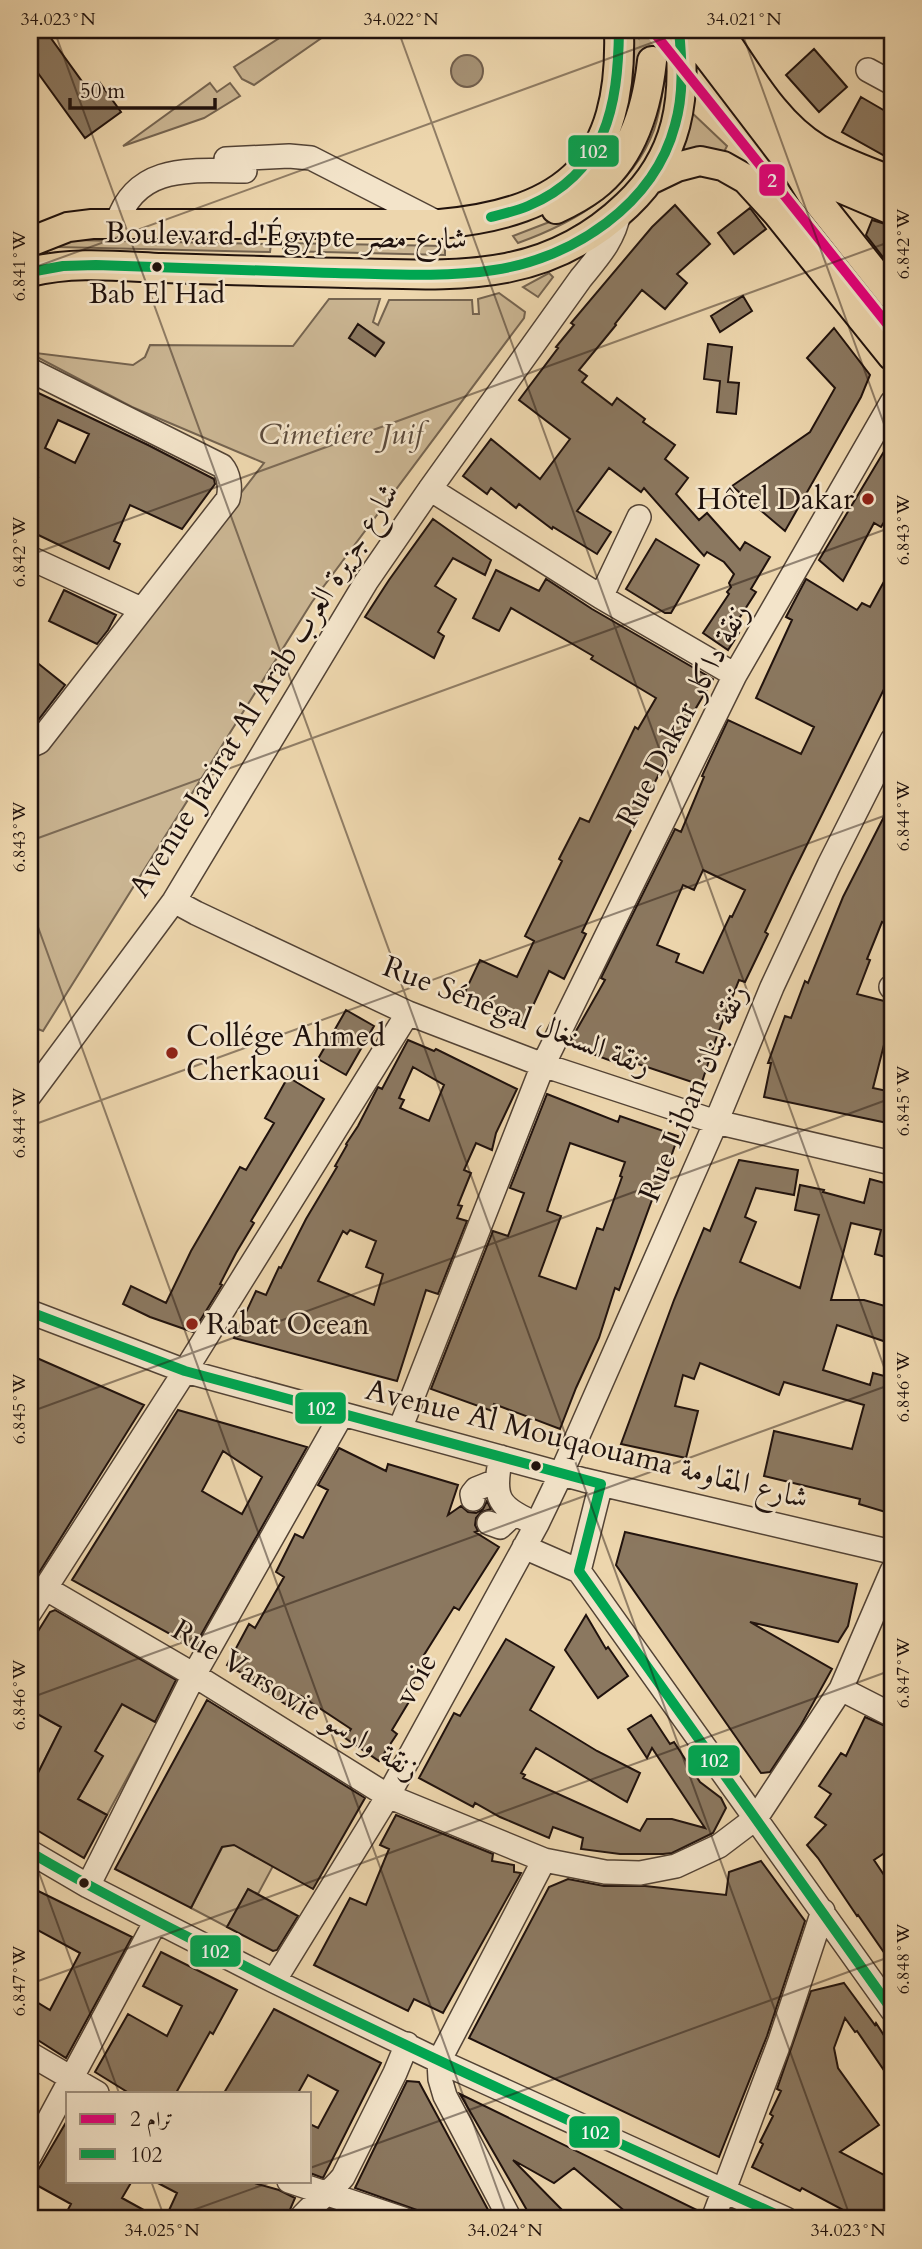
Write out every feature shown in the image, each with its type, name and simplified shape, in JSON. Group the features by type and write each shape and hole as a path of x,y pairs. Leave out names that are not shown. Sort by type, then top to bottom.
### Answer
{"main road":[{"name":"Boulevard d'Égypte شارع مصر","path":"30,242 68,227 117,223 305,226 440,224 488,218 522,209 571,181 600,144 611,117 618,78 619,30"},
{"name":"Boulevard d'Égypte شارع مصر","path":"30,272 51,267 87,265 462,275 500,271 538,260 588,236 619,213 652,179 666,155 683,86 679,30"},
{"path":"688,30 892,295"},
{"path":"702,30 791,144 812,159 892,195"},
{"path":"718,30 773,107 802,138 838,159 892,181"},
{"path":"737,30 788,103 812,128 842,146 892,166"},
{"path":"305,226 317,233 336,238 450,240 503,230 554,210 593,188 616,165 640,121 652,61"},
{"path":"652,179 677,167 700,161 723,166 746,179 777,213 892,356"},
{"path":"792,162 831,185 892,210"}],"street":[{"path":"868,70 892,83"},
{"path":"226,159 289,156 311,158 440,224"},
{"path":"117,223 120,212 133,194 167,173 287,172"},
{"name":"Avenue Jazirat Al Arab شارع جزيرة العرب","path":"30,1095 174,901 366,582 581,278 603,251 613,233 619,213"},
{"path":"30,370 222,466 229,484 228,499 38,742 30,746"},
{"name":"Rue Dakar زنقة داكار","path":"400,1429 543,1065 735,675 892,401"},
{"path":"430,489 601,597 735,675"},
{"path":"601,597 639,517"},
{"path":"30,558 141,610"},
{"name":"Rue Liban زنقة لبنان","path":"561,1474 716,1122 772,987 828,865 892,740"},
{"name":"Rue Sénégal زنقة السنغال","path":"174,901 408,1013 543,1065 716,1122 892,1163"},
{"path":"30,1612 185,1371 408,1013"},
{"name":"Avenue Al Mouqaouama شارع المقاومة","path":"30,1312 185,1371 561,1474 892,1552"},
{"path":"88,1886 194,1675 342,1413"},
{"path":"501,1457 496,1481 499,1496 514,1514 537,1524"},
{"name":"voie","path":"274,1981 388,1796 537,1524 561,1474"},
{"path":"473,1499 473,1491 496,1481"},
{"path":"579,1571 601,1484"},
{"path":"489,1523 500,1527 514,1514"},
{"path":"524,1547 579,1571 892,2010"},
{"name":"Rue Varsovie زنقة وارسو","path":"45,1588 194,1675 388,1796 544,1860 605,1872 640,1873 676,1866 719,1846 756,1818 841,1689 892,1571"},
{"path":"841,1689 892,1715"},
{"path":"30,1852 88,1886 274,1981 439,2061 786,2219"},
{"path":"510,2219 445,2096 439,2061 544,1860"},
{"path":"713,2219 780,2041 823,1911"},
{"path":"30,2155 156,1921"},
{"path":"300,2219 343,2177 407,2044"},
{"path":"30,2054 95,2092"},
{"path":"292,2182 403,2219"}],"green space":[{"path":"292,30 302,30 305,33 309,30 333,30 254,85 242,79 234,67"},
{"path":"630,30 647,46 638,103 607,155"},
{"path":"661,75 665,77 656,124 632,170 617,187 581,214 518,243 513,236 570,211"},
{"path":"210,83 217,92 230,83 240,96 204,118 123,146"},
{"path":"689,110 727,146 724,152 698,149 673,158"},
{"path":"72,240 271,244 270,252 56,247"},
{"path":"283,243 445,246 445,255 283,251"},
{"path":"549,273 553,277 538,297 523,287"},
{"name":"Cimetiere Juif","path":"499,293 525,312 524,318 312,602 43,1031 30,1026 30,760 33,762 264,463 132,407 35,356 36,353 133,365 145,357 150,345 293,346 329,299 380,299 373,322 378,325 389,300 472,300 473,314 479,314 478,299","holes":["359,325 384,342 375,356 349,338"]},
{"path":"122,1704 157,1723 107,1815 78,1799 102,1756 95,1751"},
{"path":"30,1710 61,1727 31,1787 30,1786"},
{"path":"226,1840 273,1866 258,1894 248,1889 227,1927 191,1908"}],"shaded area":[{"path":"467,55 478,60 483,71 478,82 467,87 456,82 451,71 456,60"}],"building":[{"path":"30,30 45,30 89,91 100,83 121,112 85,138 30,62"},
{"path":"814,49 847,87 819,112 786,75"},
{"path":"861,97 892,115 892,160 842,132"},
{"path":"675,205 710,244 677,274 687,283 665,309 642,290 579,370 587,376 582,382 612,405 617,398 645,419 643,422 675,445 665,459 688,478 676,494 699,520 707,513 740,550 745,542 770,557 751,589 756,592 733,628 739,633 728,650 703,633 729,594 729,583 734,574 724,562 707,552 704,556 644,488 641,492 609,468 577,511 611,532 597,554 553,527 552,529 519,504 516,508 491,488 487,494 463,476 491,439 540,479 570,439 519,400 574,325 571,323 652,227"},
{"path":"750,208 766,229 734,254 718,233"},
{"path":"872,220 892,226 892,269 866,235"},
{"path":"743,296 752,311 720,332 711,316"},
{"path":"358,324 384,343 375,356 349,338"},
{"path":"834,328 870,375 861,397 785,531 732,486 810,432 835,388 807,358"},
{"path":"708,344 732,347 728,382 739,383 736,414 717,412 720,381 704,379"},
{"path":"30,389 148,445 214,479 215,484 182,529 130,505 114,541 120,544 109,569 30,531 30,496 38,478 32,476 30,482","holes":["58,420 89,434 75,463 45,448"]},
{"path":"892,438 892,509 881,527 874,523 843,581 819,560"},
{"path":"433,519 491,560 485,575 453,558 435,586 456,599 438,632 444,636 434,658 365,617"},
{"path":"656,539 699,565 671,613 665,613 626,589"},
{"path":"892,567 892,673 791,877 745,982 739,980 701,1085 635,1063 633,1069 568,1045 605,980 601,978 675,829 681,832 704,777 702,776 728,720 801,754 814,727 756,698 792,620 786,617 806,579 857,610 862,603 870,607","holes":["703,870 745,890 703,973 676,962 679,954 657,945 683,885 694,890"]},
{"path":"496,570 539,591 546,579 592,609 713,679 669,754 629,834 582,932 586,934 564,979 549,971 525,1023 464,994 480,960 517,977 534,941 525,936 562,861 559,859 580,818 589,822 635,727 638,729 656,698 591,659 593,656 511,608 499,631 473,618"},
{"path":"64,590 116,615 97,644 49,621"},
{"path":"30,657 65,685 39,719 30,711"},
{"path":"892,801 892,907 884,923 882,922 867,959 870,960 857,994 892,1003 892,1038 886,1037 873,1088 892,1092 892,1124 764,1097 771,1063 768,1063 785,1016 791,1018 843,897"},
{"path":"346,1010 374,1026 346,1075 318,1059"},
{"path":"408,1040 434,1051 436,1049 517,1089 496,1133 492,1150 476,1143 464,1170 471,1173 458,1205 462,1206 457,1218 467,1221 438,1294 426,1290 397,1381 234,1338 256,1291 266,1295 378,1087 382,1089","holes":["413,1067 444,1085 429,1121 400,1108 404,1100 399,1098","350,1230 376,1241 366,1267 383,1274 374,1305 318,1281 343,1231 347,1234"]},
{"path":"288,1077 324,1099 251,1221 254,1223 220,1284 222,1285 193,1332 123,1304 131,1286 166,1303 191,1251 240,1167 246,1170 274,1123 265,1118"},
{"path":"547,1094 618,1122 620,1116 678,1136 660,1190 656,1189 619,1290 615,1288 599,1338 560,1429 494,1404 492,1411 431,1389 493,1231 508,1236 524,1193 510,1188","holes":["570,1143 625,1162 603,1230 597,1228 576,1289 539,1276 561,1216 547,1211"]},
{"path":"739,1160 798,1170 794,1195 756,1188 745,1217 756,1222 740,1262 800,1288 819,1215 795,1210 800,1185 864,1203 870,1179 892,1185 892,1259 875,1254 881,1230 851,1223 831,1300 864,1300 892,1308 892,1344 837,1325 823,1370 870,1385 873,1373 892,1378 892,1514 859,1504 860,1499 764,1476 774,1431 852,1449 864,1405 784,1382 779,1395 700,1363 694,1379 683,1375 675,1406 698,1411 686,1458 621,1444 674,1300 704,1228 710,1231"},
{"path":"30,1355 144,1405 30,1587"},
{"path":"178,1410 307,1447 197,1642 188,1644 72,1580","holes":["223,1451 262,1477 242,1514 202,1491"]},
{"path":"339,1448 386,1471 388,1464 458,1485 448,1515 461,1506 468,1512 476,1513 483,1509 487,1501 491,1509 481,1512 476,1518 478,1531 475,1532 499,1547 459,1610 454,1607 424,1655 429,1658 408,1692 413,1695 392,1730 397,1734 379,1761 345,1738 351,1729 301,1696 293,1709 265,1691 267,1687 227,1665 249,1624 255,1628 284,1577 276,1572 295,1534 303,1538 328,1490 318,1485"},
{"path":"625,1532 857,1584 848,1626 838,1642 750,1622 832,1669 801,1725 770,1772 761,1773 616,1565"},
{"path":"55,1610 176,1680 155,1722 122,1704 95,1751 103,1756 78,1799 107,1815 84,1858 30,1826 30,1789 61,1727 30,1710 30,1644 50,1612"},
{"path":"586,1615 606,1649 608,1647 628,1676 598,1698 565,1650"},
{"path":"506,1639 554,1667 530,1710 597,1751 640,1773 627,1802 536,1748 521,1773 525,1775 523,1778 640,1831 647,1819 672,1819 705,1828 652,1748 647,1758 628,1729 651,1715 670,1744 674,1742 700,1782 721,1798 726,1808 713,1833 672,1853 620,1854 581,1849 583,1838 553,1827 549,1838 475,1803 473,1807 419,1778 454,1713 460,1716"},
{"path":"207,1700 365,1798 313,1889 234,1845 222,1847 191,1908 115,1869"},
{"path":"865,1717 892,1729 892,1836 889,1844 892,1848 874,1860 892,1887 892,1964 807,1845 826,1825 815,1817 831,1794 819,1786 841,1753 846,1756"},
{"path":"396,1815 493,1854 492,1861 514,1865 514,1872 521,1873 443,2013 414,1999 408,2011 314,1965 350,1898 366,1905 389,1849 380,1845"},
{"path":"761,1861 805,1921 767,2036 719,2157 469,2038 549,1887 568,1879 604,1886 645,1886 726,1895 729,1872"},
{"path":"30,1887 132,1937 66,2058 30,2035 30,1998 50,2010 80,1953 30,1926"},
{"path":"248,1889 298,1916 277,1950 273,1951 227,1927"},
{"path":"161,1952 237,1990 177,2092 127,2092 95,2072 128,2014 167,2036 182,2006 143,1986"},
{"path":"844,1983 892,2048 892,2082 845,2018 834,2048 838,2068 879,2125 840,2152 892,2179 892,2219 860,2219 802,2188 800,2191 752,2167 763,2144 760,2142 773,2116 770,2114 781,2091 777,2089 811,1991"},
{"path":"274,2009 381,2063 323,2178 312,2174 312,2125 318,2128 338,2091 308,2075 299,2092 225,2092"},
{"path":"407,2081 419,2082 493,2219 442,2219 355,2188"},
{"path":"460,2094 701,2212 699,2219 634,2219 574,2168 554,2183 513,2160 571,2219 532,2219"},
{"path":"66,2122 66,2182 131,2182 122,2198 160,2219 63,2219 71,2204 31,2182"},
{"path":"156,2182 251,2182 279,2190 295,2198 286,2219 165,2219 177,2193"}],"tunnel":[{"path":"652,61 654,30"}],"tram line":[{"name":"2","path":"652,30 892,330"}],"transit line":[{"name":"102","path":"491,217 528,206 554,192 575,175 591,156 610,111 619,30"},
{"name":"102","path":"30,272 63,266 96,265 435,275 494,270 553,254 606,223 629,203 649,180 664,154 680,102 679,30"},
{"name":"102","path":"30,1312 185,1371 601,1484 579,1571 892,2010"},
{"name":"102","path":"30,1852 149,1917 361,2023 786,2219"}],"place":[{"name":"Bab El Had","path":"157,267"},
{"name":"Hôtel Dakar","path":"868,499"},
{"name":"Collége Ahmed Cherkaoui","path":"172,1053"},
{"name":"Rabat Ocean","path":"192,1324"}]}
